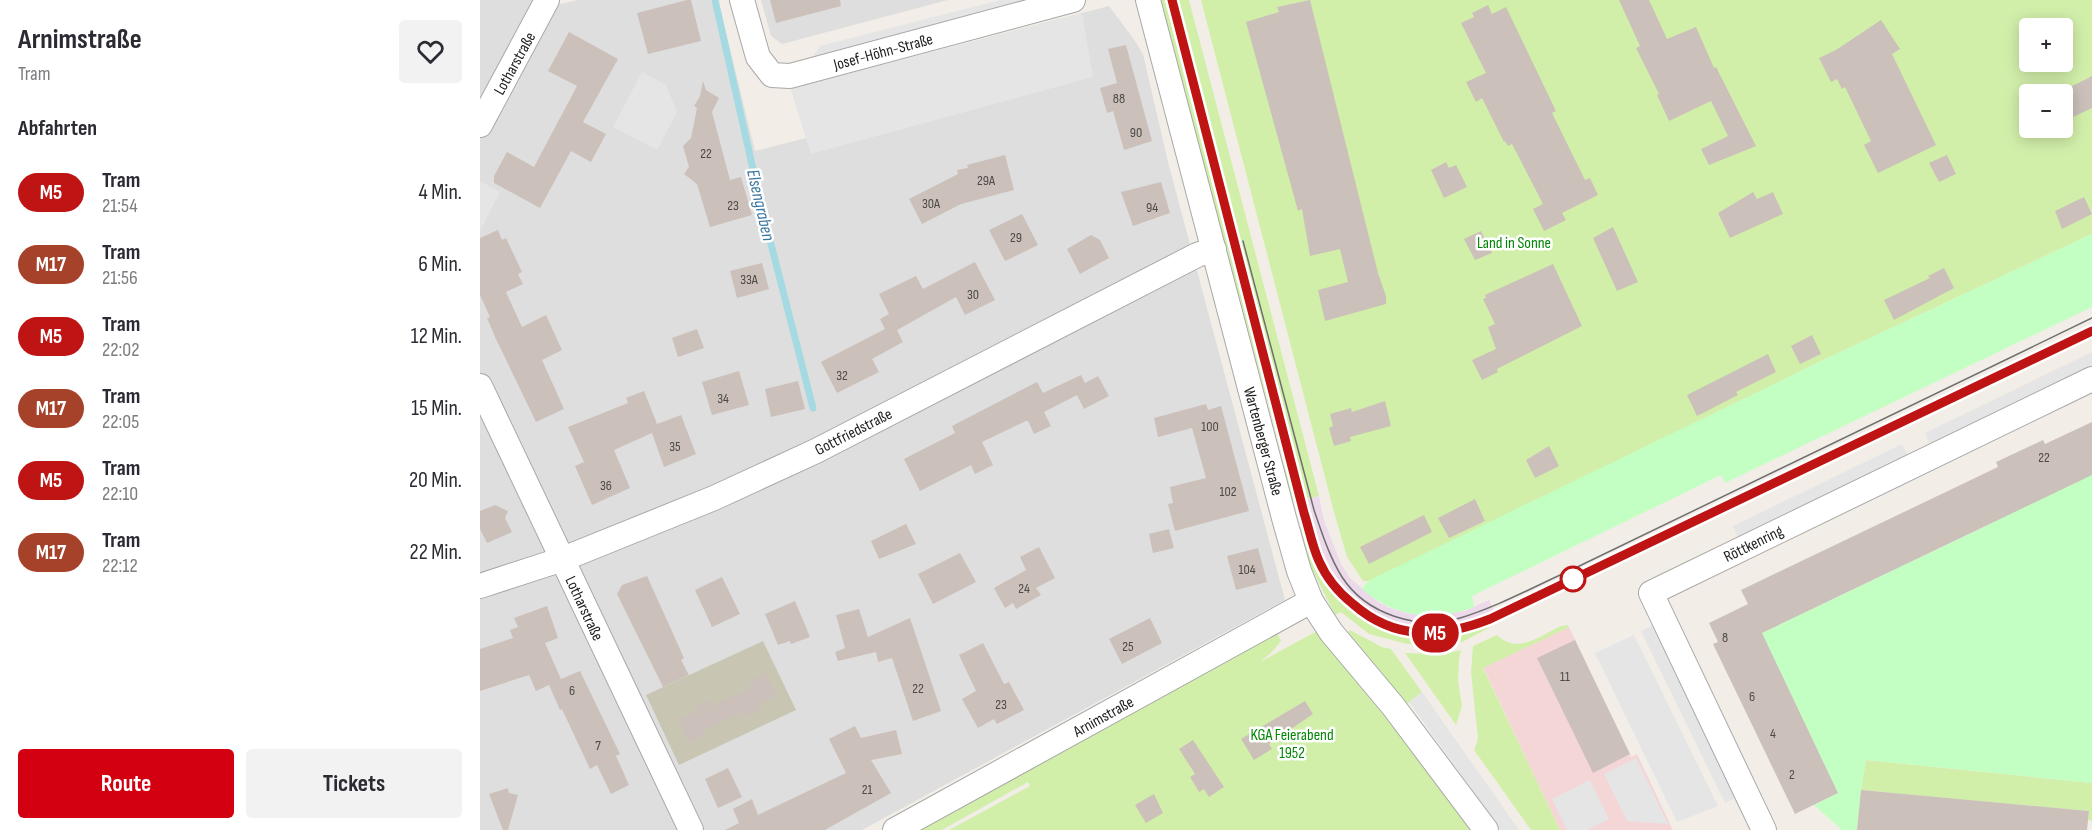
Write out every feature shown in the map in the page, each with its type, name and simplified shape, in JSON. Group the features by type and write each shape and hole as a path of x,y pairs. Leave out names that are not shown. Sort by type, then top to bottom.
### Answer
{"street":[{"name":"Lotharstraße","path":"480,125 547,0"},
{"name":"Josef-Höhn-Straße","path":"741,0 758,57 772,75 790,76 1073,0"},
{"name":"Wartenberger Straße","path":"1148,0 1284,518 1299,571 1311,601 1331,632 1393,706 1486,830"},
{"name":"Gottfriedstraße","path":"480,586 563,559 714,498 816,451 1197,255 1214,249"},
{"name":"Röttkenring","path":"1764,830 1651,593 2092,379"},
{"name":"Lotharstraße","path":"480,386 691,830"},
{"name":"Arnimstraße","path":"895,830 1311,601"}],"shaded area":[{"path":"480,0 555,0 561,4 578,0 718,0 755,151 806,138 791,89 1109,6 1143,54 1168,162 1285,600 862,830 480,830"},
{"path":"761,0 948,0 782,44 771,36"},
{"path":"1000,0 1053,0 812,58 820,46"},
{"path":"1082,13 1093,77 811,154 791,89"},
{"path":"642,72 666,85 677,112 657,150 613,127"},
{"path":"480,181 500,192 480,231"},
{"path":"2092,352 2092,370 1931,447 1925,433"},
{"path":"1902,444 1909,458 1739,540 1733,526"},
{"path":"1319,496 1324,521 1341,564 1350,578 1377,601 1406,613 1430,616 1465,611 1489,600 1498,622 1468,634 1437,639 1419,639 1385,631 1354,615 1331,591 1321,575 1310,552 1295,502"},
{"path":"1654,625 1737,797 1725,803 1641,631"},
{"path":"1569,627 1631,757 1637,754 1673,830 1560,830 1483,667"},
{"path":"1634,635 1718,806 1677,822 1595,653"},
{"path":"763,641 796,710 679,765 646,695"},
{"path":"1422,692 1519,830 1501,830 1409,702"},
{"path":"1636,758 1668,824 1627,821 1604,774"},
{"path":"1590,780 1609,819 1587,830 1567,830 1552,799"}],"green space":[{"path":"1160,0 1189,0 1319,496 1295,502 1290,499 1283,460"},
{"name":"Land in Sonne","path":"1201,0 2092,0 2092,234 1838,353 1383,575 1363,581 1347,557"},
{"path":"2092,234 2092,307 1725,483 1721,475 1472,596 1474,607 1444,614 1415,614 1387,606 1362,589 1368,581 1838,353"},
{"path":"2092,465 2092,783 1866,760 1857,830 1842,830 1814,805 1838,793 1762,633 1894,570 1893,566 1913,561 1990,524"},
{"path":"1302,525 1312,557 1321,576 1336,598 1354,614 1374,626 1395,634 1417,638 1441,637 1489,626 1489,628 1462,642 1445,645 1407,644 1369,634 1341,612 1335,615 1307,559 1297,531"},
{"path":"1568,625 1569,627 1483,668 1560,830 1531,830 1474,750 1478,739 1471,672 1473,646 1497,635 1505,641 1521,644"},
{"name":"KGA Feierabend 1952","path":"1319,630 1361,688 1410,746 1471,830 949,830 1030,786 1028,782 942,830 916,830 1274,634 1277,633 1281,641 1260,662"},
{"path":"1350,630 1382,647 1391,649 1422,692 1407,704 1348,632"},
{"path":"1461,650 1458,681 1462,706 1456,725 1405,653 1441,654"},
{"path":"1866,760 2092,783 2092,821 2088,820 2089,811 1943,798 1923,805 1924,796 1861,790"}],"building":[{"path":"691,0 701,41 648,54 637,13"},
{"path":"770,0 840,0 841,6 776,23"},
{"path":"1310,0 1378,273 1386,296 1386,304 1325,321 1318,290 1348,282 1340,249 1310,256 1302,209 1298,211 1246,22 1279,12 1277,7"},
{"path":"1619,0 1649,0 1667,39 1696,27 1714,68 1716,67 1756,146 1709,165 1701,149 1728,136 1711,101 1669,121 1657,95 1659,94 1636,48 1640,46"},
{"path":"1488,5 1492,14 1506,7 1556,111 1552,113 1585,180 1590,178 1598,195 1562,213 1566,220 1544,231 1533,209 1543,204 1512,144 1508,146 1504,142 1482,98 1476,102 1466,82 1486,73 1461,23 1474,17 1472,13"},
{"path":"1881,20 1900,49 1892,54 1936,145 1878,173 1864,145 1871,141 1845,87 1842,89 1837,79 1831,82 1819,58 1836,50"},
{"path":"569,32 618,59 583,122 606,134 591,162 571,151 540,208 494,183 494,176 507,152 534,167 577,86 548,71"},
{"path":"1126,45 1152,141 1124,150 1113,111 1107,113 1100,88 1117,83 1108,49"},
{"path":"2092,76 2092,108 2073,117 2073,86"},
{"path":"703,81 706,90 719,98 712,112 730,180 741,177 752,215 710,227 697,184 684,174 689,167 683,146 691,138 697,108 694,106 700,96"},
{"path":"1005,155 1014,190 961,204 922,224 909,199 958,174 957,170 968,168 967,165"},
{"path":"1947,155 1956,174 1939,182 1929,163"},
{"path":"1446,162 1449,168 1456,165 1467,187 1444,198 1431,170"},
{"path":"1161,182 1170,213 1133,226 1121,192"},
{"path":"1753,192 1757,199 1773,192 1783,214 1730,238 1718,213"},
{"path":"2084,197 2092,214 2062,229 2055,211"},
{"path":"1022,214 1038,245 1005,261 989,230"},
{"path":"1613,227 1638,282 1617,291 1593,238"},
{"path":"498,230 502,240 506,238 522,272 518,274 523,284 506,292 522,327 546,315 562,350 542,360 564,409 536,422 496,339 487,318 490,317 480,295 480,238"},
{"path":"1481,231 1492,253 1475,260 1464,239"},
{"path":"1091,235 1100,240 1109,258 1080,274 1067,249"},
{"path":"975,262 995,300 965,315 956,297 897,330 903,342 872,359 879,372 837,393 821,362 885,329 880,319 889,314 879,294 916,276 923,289"},
{"path":"762,263 769,289 737,298 730,271"},
{"path":"1553,264 1582,326 1497,369 1498,372 1482,380 1472,360 1496,349 1488,327 1495,324 1483,299 1486,298 1485,295"},
{"path":"1944,268 1954,288 1894,320 1884,300 1930,278 1928,276"},
{"path":"697,329 704,348 678,357 672,338"},
{"path":"1812,335 1821,354 1800,364 1791,346"},
{"path":"1768,354 1776,372 1736,392 1738,395 1697,416 1687,395"},
{"path":"739,371 749,405 712,415 702,382"},
{"path":"1081,375 1085,383 1098,376 1109,396 1084,409 1077,395 1044,412 1051,426 1034,434 1026,421 982,442 993,465 975,474 971,465 920,491 904,459 955,433 952,426 1037,382 1043,393"},
{"path":"798,381 805,409 771,417 765,389"},
{"path":"644,391 657,424 681,415 696,454 664,467 652,433 614,450 630,488 592,505 575,466 584,462 568,427 628,403 626,398"},
{"path":"1385,401 1391,426 1350,437 1351,441 1334,446 1329,428 1333,426 1330,414 1351,408 1352,412"},
{"path":"1206,404 1208,410 1221,406 1249,511 1175,531 1168,504 1173,503 1170,487 1206,478 1192,428 1158,437 1154,418"},
{"path":"2092,422 2092,475 1762,633 1838,793 1795,814 1713,644 1718,642 1709,623 1748,604 1741,590 1998,467 1996,462 2043,440 2045,444"},
{"path":"1549,446 1559,466 1535,478 1526,460"},
{"path":"1475,499 1485,521 1449,538 1438,518"},
{"path":"495,505 508,511 505,518 512,532 487,543 480,529 480,511"},
{"path":"1424,515 1432,532 1369,564 1360,547"},
{"path":"906,524 916,544 879,559 871,541"},
{"path":"1169,529 1174,548 1153,553 1149,534"},
{"path":"1039,547 1055,578 1036,588 1041,595 1016,609 1013,603 1005,608 994,588 1026,570 1020,557"},
{"path":"1258,548 1267,582 1236,590 1227,556"},
{"path":"960,553 976,582 933,604 918,574"},
{"path":"647,576 684,658 681,660 689,675 663,687 617,594 622,585"},
{"path":"722,577 740,614 712,627 695,590"},
{"path":"795,601 810,637 791,644 790,641 778,645 765,614"},
{"path":"547,606 558,638 545,643 561,679 580,671 620,754 616,756 629,785 611,794 597,765 590,769 549,685 536,691 529,675 480,691 480,649 513,638 510,630 518,627 514,618"},
{"path":"859,609 868,637 910,618 941,711 913,721 892,658 878,662 876,652 838,661 835,652 845,648 836,615"},
{"path":"1150,618 1162,643 1122,664 1109,639"},
{"path":"1575,640 1630,754 1593,773 1537,658"},
{"path":"983,643 1004,684 1009,682 1024,710 997,724 994,719 978,728 962,699 976,691 959,655"},
{"path":"766,673 777,696 760,704 762,709 744,718 741,712 704,731 705,735 688,743 678,720 695,712 693,708 710,699 713,705 752,687 749,681"},
{"path":"1305,701 1313,714 1269,744 1272,749 1254,760 1241,739"},
{"path":"855,726 861,738 896,730 902,754 871,760 891,793 825,830 725,830 739,823 733,809 752,799 758,815 846,773 829,739"},
{"path":"1193,740 1224,787 1209,797 1204,789 1199,792 1190,777 1195,774 1179,749"},
{"path":"728,768 742,797 718,808 705,779"},
{"path":"508,788 509,793 518,795 508,830 503,830 489,794"},
{"path":"1861,790 2089,811 2087,830 1857,830"},
{"path":"1154,794 1163,813 1146,823 1135,805"}],"waterway":[{"name":"Elsengraben","path":"715,0 762,209 813,408"}],"tram line":[{"path":"1172,0 1314,549 1326,573 1343,595 1369,616 1385,624 1402,630 1436,632 1490,619 2092,331"},
{"name":"M5","path":"1172,0 1304,513 1319,561 1337,589 1359,610 1382,624 1396,629 1429,633 1467,627 1490,619 2092,331"},
{"path":"1243,241 1314,510 1333,561 1352,590 1365,601 1394,616 1427,622 1460,618 1515,596 2092,318"}]}
